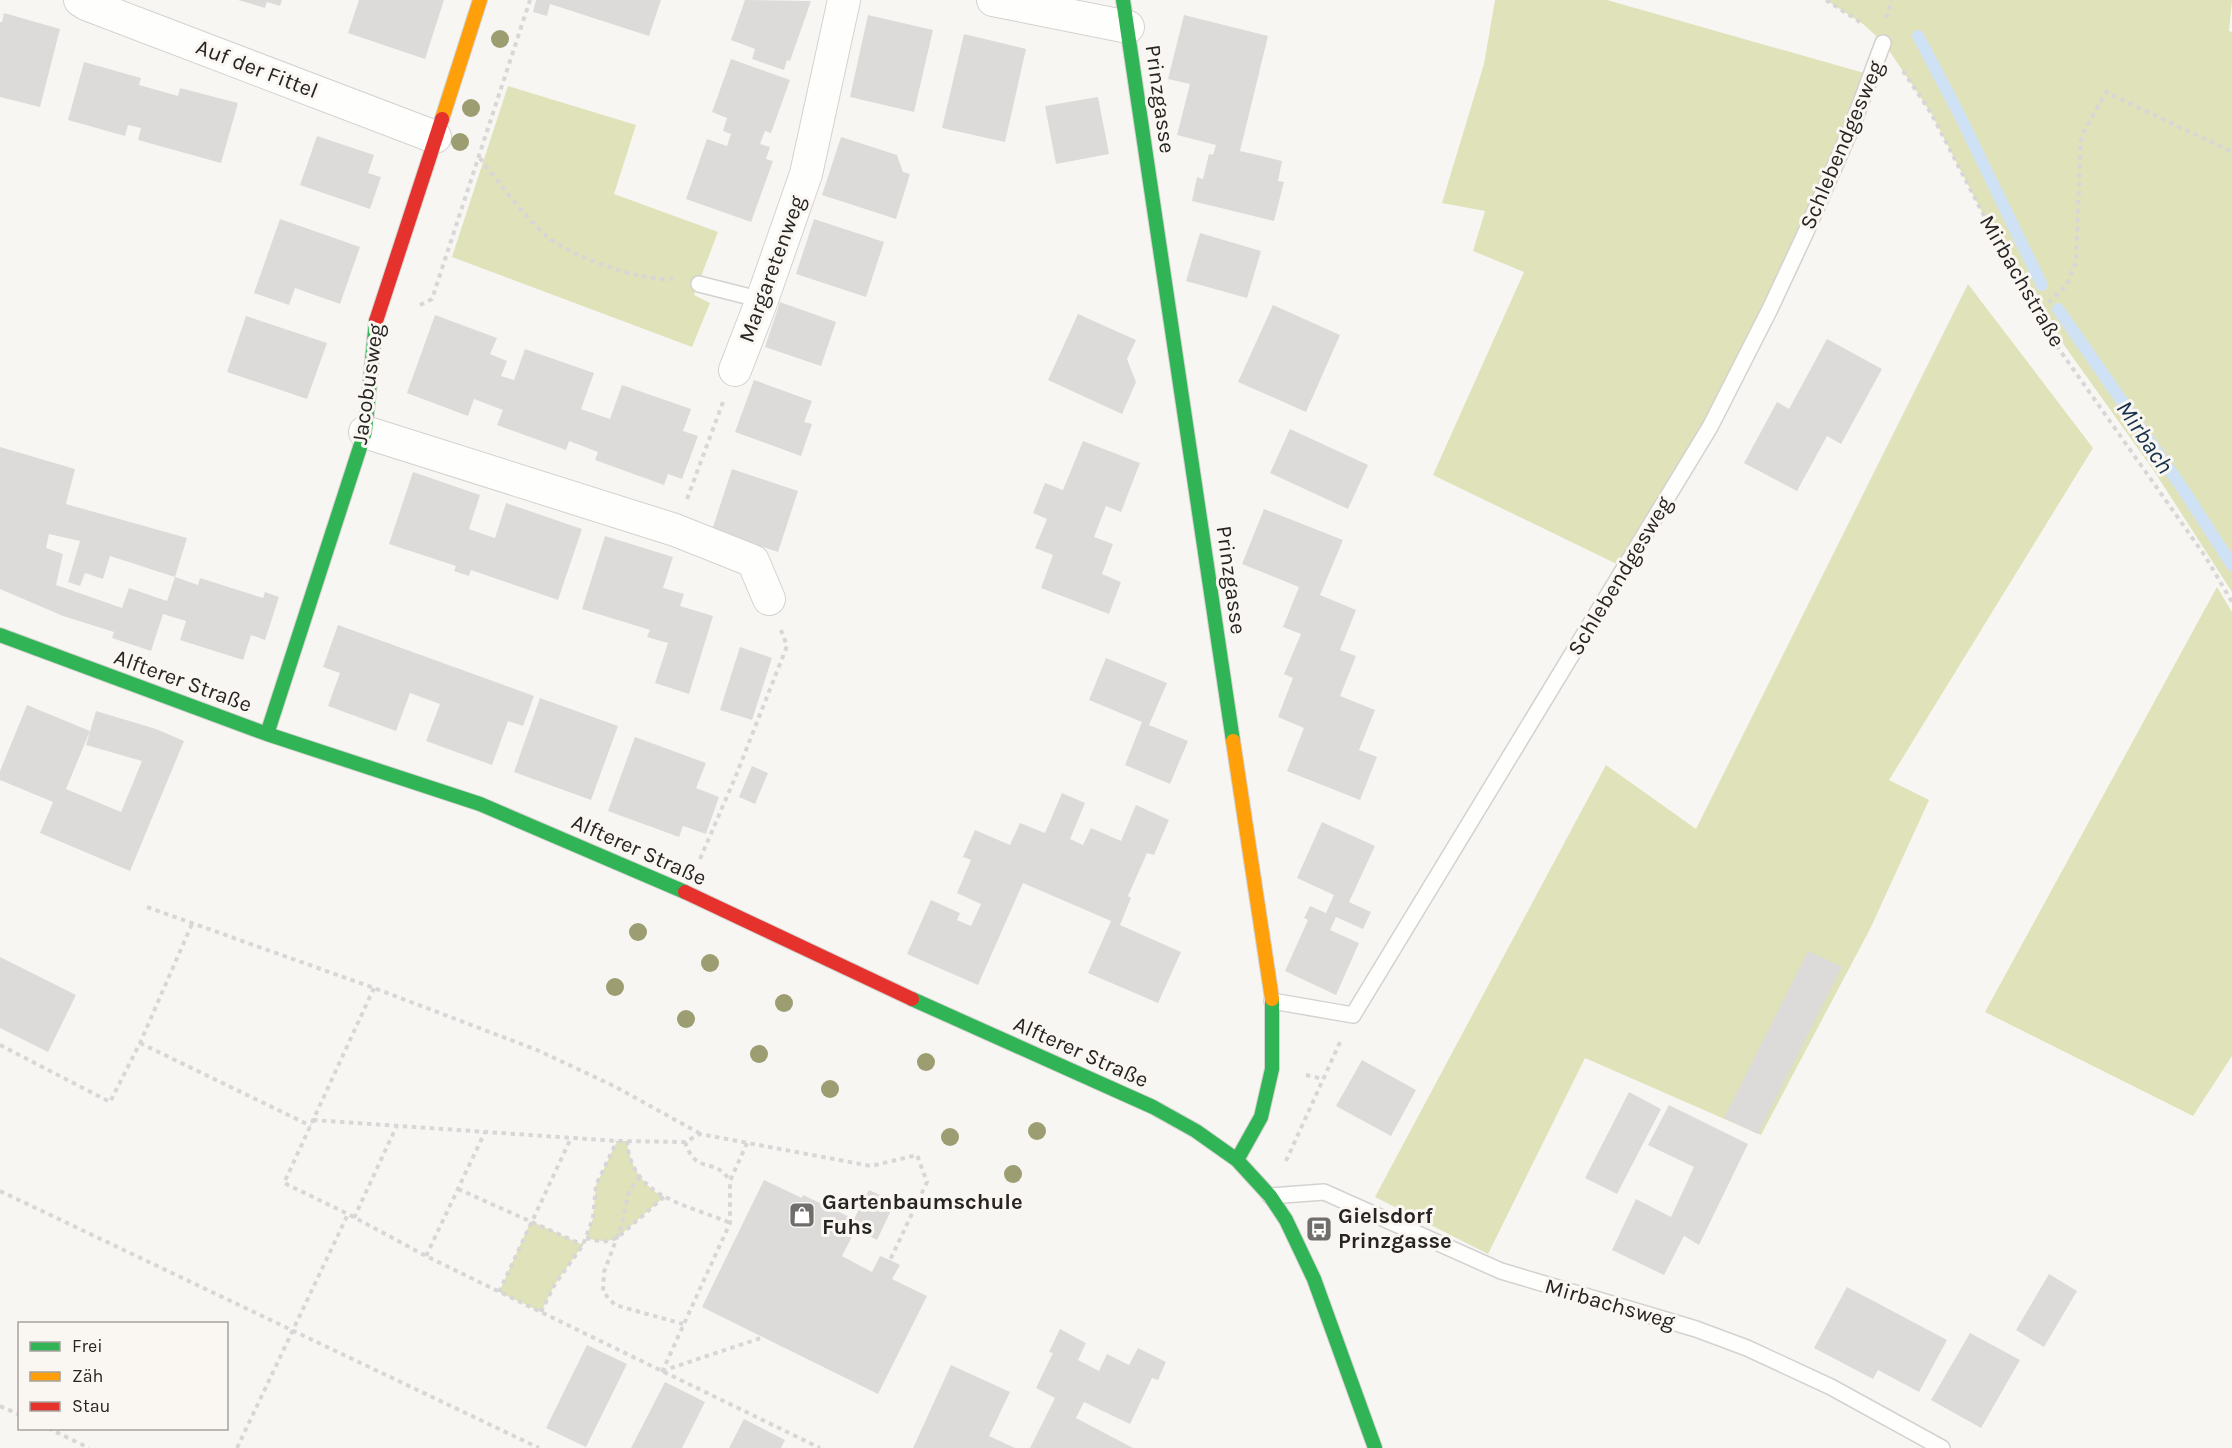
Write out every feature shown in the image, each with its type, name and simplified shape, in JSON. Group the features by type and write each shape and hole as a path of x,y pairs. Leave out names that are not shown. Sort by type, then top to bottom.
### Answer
{"street":[{"name":"Auf der Fittel","path":"80,0 435,137"},
{"name":"Jacobusweg","path":"267,734 365,432 374,327 480,0"},
{"name":"Margaretenweg","path":"735,370 806,174 844,0"},
{"path":"993,0 1125,13"},
{"name":"Prinzgasse","path":"1125,13 1272,1001 1272,1069 1261,1117 1237,1160"},
{"path":"365,432 675,530 753,561 769,599"},
{"name":"Alfterer Straße","path":"0,635 267,734 480,804 685,892 972,1027 1153,1107 1196,1131 1237,1160 1270,1196 1298,1244 1314,1279 1375,1448"}],"lane":[{"name":"Schlebendgesweg","path":"1353,1015 1710,428 1805,234 1851,129 1884,43"},
{"path":"699,284 762,300"},
{"path":"1272,1001 1353,1015"},
{"name":"Mirbachsweg","path":"1270,1196 1324,1192 1501,1271 1727,1340 1831,1387 1942,1448"}],"path":[{"path":"374,327 432,299 530,0"},
{"name":"Mirbachstraße","path":"1826,0 1863,24 1884,43 1931,113 2035,315 2205,556 2232,602"},
{"path":"2035,315 2066,286 2076,262 2081,137 2106,92 2232,152"},
{"path":"479,157 537,227 560,245 627,273 659,280 680,279 699,284"},
{"name":"Margaretenweg","path":"675,530 735,370"},
{"path":"685,892 735,778 788,646 769,599"},
{"path":"147,907 374,988 537,1050 614,1086 700,1134 871,1166 917,1155 927,1182 890,1260"},
{"path":"0,1045 110,1102 140,1043 192,924"},
{"path":"374,988 284,1184 348,1214 426,1256 820,1448"},
{"path":"1270,1196 1353,1015"},
{"path":"140,1043 312,1123 397,1125 617,1141 685,1142 700,1134"},
{"path":"354,1218 397,1125"},
{"path":"426,1256 484,1132"},
{"path":"500,1292 571,1138"},
{"path":"542,1312 555,1284 583,1245 593,1218 596,1185 617,1141"},
{"path":"627,1141 629,1155 640,1177 649,1188 664,1197 730,1223"},
{"path":"685,1142 693,1159 701,1164 718,1167 726,1173 730,1181"},
{"path":"662,1372 730,1223 730,1181 747,1143"},
{"path":"640,1177 629,1191 617,1238 604,1272 603,1292 615,1305 683,1324"},
{"path":"458,1189 583,1245"},
{"path":"0,1191 539,1448"},
{"path":"586,1238 603,1242 617,1238 664,1197"},
{"path":"237,1448 348,1214"},
{"path":"662,1372 764,1337"},
{"path":"0,1406 18,1414"},
{"path":"52,1430 89,1448"}],"green space":[{"path":"1495,0 1607,0 1871,75 1805,234 1627,569 1433,475 1524,272 1473,251 1485,211 1442,203 1484,64"},
{"path":"1826,0 2232,0 2229,31 2232,32 2232,592 2154,471 2054,331 2042,309 2035,315 1931,113 1884,43 1863,24"},
{"path":"508,86 636,125 614,194 718,232 694,295 710,303 692,347 452,257"},
{"path":"1968,284 2093,448 1889,780 1929,800 1871,927 1761,1135 1585,1058 1488,1254 1375,1197 1606,765 1696,829"},
{"path":"2217,587 2232,612 2232,1056 2193,1116 1985,1012"},
{"path":"617,1141 627,1141 628,1150 638,1174 664,1197 617,1238 602,1241 586,1238 593,1218 596,1185"},
{"path":"531,1221 583,1245 555,1284 541,1312 499,1292"}],"building":[{"path":"238,0 282,0 280,6 267,2 265,8"},
{"path":"359,0 444,0 425,59 348,33"},
{"path":"536,0 661,0 649,36 550,4 547,16 533,12"},
{"path":"745,0 811,1 790,61 787,60 784,70 752,59 755,49 731,40"},
{"path":"4,13 60,29 40,107 0,97 0,22 2,22"},
{"path":"868,15 933,30 914,112 850,97"},
{"path":"1184,15 1268,36 1240,151 1282,161 1278,181 1284,182 1274,221 1192,201 1197,177 1203,179 1209,154 1213,155 1216,145 1177,135 1190,84 1168,79"},
{"path":"964,34 1026,49 1005,142 942,128"},
{"path":"731,59 790,80 771,133 765,131 760,144 770,147 766,159 773,161 751,222 686,199 707,139 727,146 731,134 723,131 727,118 712,112"},
{"path":"84,62 141,78 139,85 178,96 180,88 238,103 221,163 138,140 141,128 128,125 125,136 68,120"},
{"path":"1098,97 1109,154 1056,164 1045,106"},
{"path":"317,136 374,155 368,173 381,177 370,209 300,185"},
{"path":"841,137 897,155 903,172 910,174 896,219 822,195"},
{"path":"280,219 360,247 340,304 295,288 289,305 254,293"},
{"path":"814,219 884,242 866,297 796,274"},
{"path":"1200,233 1261,251 1247,298 1186,281"},
{"path":"780,302 836,322 821,366 765,347"},
{"path":"1273,305 1340,335 1306,412 1238,382"},
{"path":"1078,314 1136,340 1127,359 1136,382 1122,414 1048,380"},
{"path":"435,315 497,338 490,354 507,361 501,376 514,380 525,349 594,373 581,409 610,419 622,385 691,409 683,431 698,436 682,479 668,474 664,485 595,460 598,452 569,441 566,450 497,425 503,410 474,399 468,416 407,393"},
{"path":"246,316 327,343 307,399 227,372"},
{"path":"1827,339 1882,369 1841,444 1827,436 1797,491 1744,463 1777,402 1789,409"},
{"path":"754,380 812,401 804,422 812,424 801,456 735,432"},
{"path":"1290,429 1368,465 1348,509 1270,473"},
{"path":"1083,441 1140,463 1121,512 1106,506 1094,537 1113,544 1102,574 1121,582 1109,614 1041,588 1053,555 1035,548 1047,519 1033,513 1045,483 1063,490"},
{"path":"0,447 75,469 66,504 187,538 175,577 198,585 200,578 263,598 265,592 279,597 265,640 251,635 243,660 180,640 186,621 163,614 151,651 112,638 114,632 63,616 0,589","holes":["49,534 80,541 68,582 80,586 85,573 103,579 110,556 175,577 167,601 129,588 122,608 56,585 63,554 46,548"]},
{"path":"732,469 798,491 778,552 712,530"},
{"path":"413,472 480,495 469,529 483,534 495,538 506,503 582,529 558,600 471,570 469,576 454,571 456,566 389,544"},
{"path":"1264,509 1343,540 1320,595 1356,610 1340,650 1356,656 1340,696 1375,710 1359,750 1377,757 1360,800 1287,771 1304,728 1278,717 1293,678 1284,674 1301,634 1283,627 1299,587 1242,564"},
{"path":"605,536 673,557 663,588 684,594 680,606 713,616 689,694 655,683 668,643 647,637 650,630 582,609"},
{"path":"338,625 534,696 523,726 508,721 492,765 426,741 440,704 410,693 396,731 328,706 340,673 323,667"},
{"path":"740,647 772,658 752,720 720,710"},
{"path":"1106,658 1167,683 1149,725 1188,741 1170,784 1125,765 1142,722 1089,700"},
{"path":"540,698 618,726 591,800 514,772"},
{"path":"27,705 90,731 66,789 121,812 142,761 86,745 96,711 156,729 184,741 130,871 40,833 53,802 0,780 0,771"},
{"path":"635,737 706,763 696,788 719,797 706,834 683,826 679,837 608,811"},
{"path":"752,766 768,773 755,804 739,797"},
{"path":"1062,793 1085,803 1070,839 1083,845 1091,828 1121,841 1136,805 1169,820 1154,855 1147,853 1128,896 1131,898 1120,925 1181,952 1158,1003 1088,973 1111,921 1023,883 978,985 907,954 931,900 960,913 957,920 971,926 981,904 957,893 971,860 963,857 975,830 1010,845 1020,823 1045,833"},
{"path":"1322,822 1375,846 1349,902 1371,912 1363,929 1336,917 1330,930 1359,943 1336,995 1285,971 1308,920 1304,918 1310,906 1326,913 1334,895 1297,878"},
{"path":"1808,951 1842,967 1758,1134 1724,1118"},
{"path":"0,957 76,995 48,1052 0,1028"},
{"path":"1362,1060 1416,1090 1391,1136 1336,1106"},
{"path":"1629,1092 1661,1109 1617,1194 1585,1178"},
{"path":"1669,1105 1748,1144 1699,1245 1684,1236 1664,1275 1612,1250 1636,1199 1671,1217 1694,1167 1648,1145"},
{"path":"764,1180 854,1219 869,1190 895,1202 877,1240 856,1229 842,1256 872,1272 880,1256 890,1260 900,1265 892,1279 927,1296 878,1394 702,1307"},
{"path":"2049,1274 2077,1291 2044,1347 2016,1330"},
{"path":"1847,1287 1947,1340 1919,1392 1878,1370 1873,1379 1814,1348"},
{"path":"1060,1329 1086,1343 1078,1360 1099,1371 1107,1354 1129,1365 1138,1348 1166,1362 1158,1380 1152,1378 1130,1424 1084,1402 1076,1418 1133,1448 1030,1448 1055,1398 1036,1388 1053,1353 1049,1352"},
{"path":"1970,1333 2020,1360 1981,1428 1931,1400"},
{"path":"587,1345 627,1364 586,1447 546,1428"},
{"path":"951,1365 1010,1392 989,1436 1015,1448 913,1448"},
{"path":"665,1382 705,1402 682,1448 631,1448"},
{"path":"744,1419 785,1440 781,1448 729,1448"}],"waterway":[{"name":"Mirbach","path":"1918,36 1957,110 2042,285"},
{"name":"Mirbach","path":"2058,309 2183,489 2232,565"}],"traffic: fast":[{"path":"1123,0 1233,741"},
{"path":"267,734 365,432 376,321"},
{"path":"0,635 267,734 480,804 685,892"},
{"path":"912,999 1153,1107 1196,1131 1237,1160 1270,1196 1286,1220 1314,1279 1375,1448"},
{"path":"1237,1160 1261,1117 1272,1069 1272,999"}],"traffic: slow":[{"path":"442,119 480,0"},
{"path":"1233,741 1272,999"}],"traffic: jam":[{"path":"376,321 442,119"},
{"path":"685,892 912,999"}],"place":[{"name":"Gartenbaumschule Fuhs","path":"802,1215"},
{"name":"Gielsdorf Prinzgasse","path":"1319,1229"}]}
